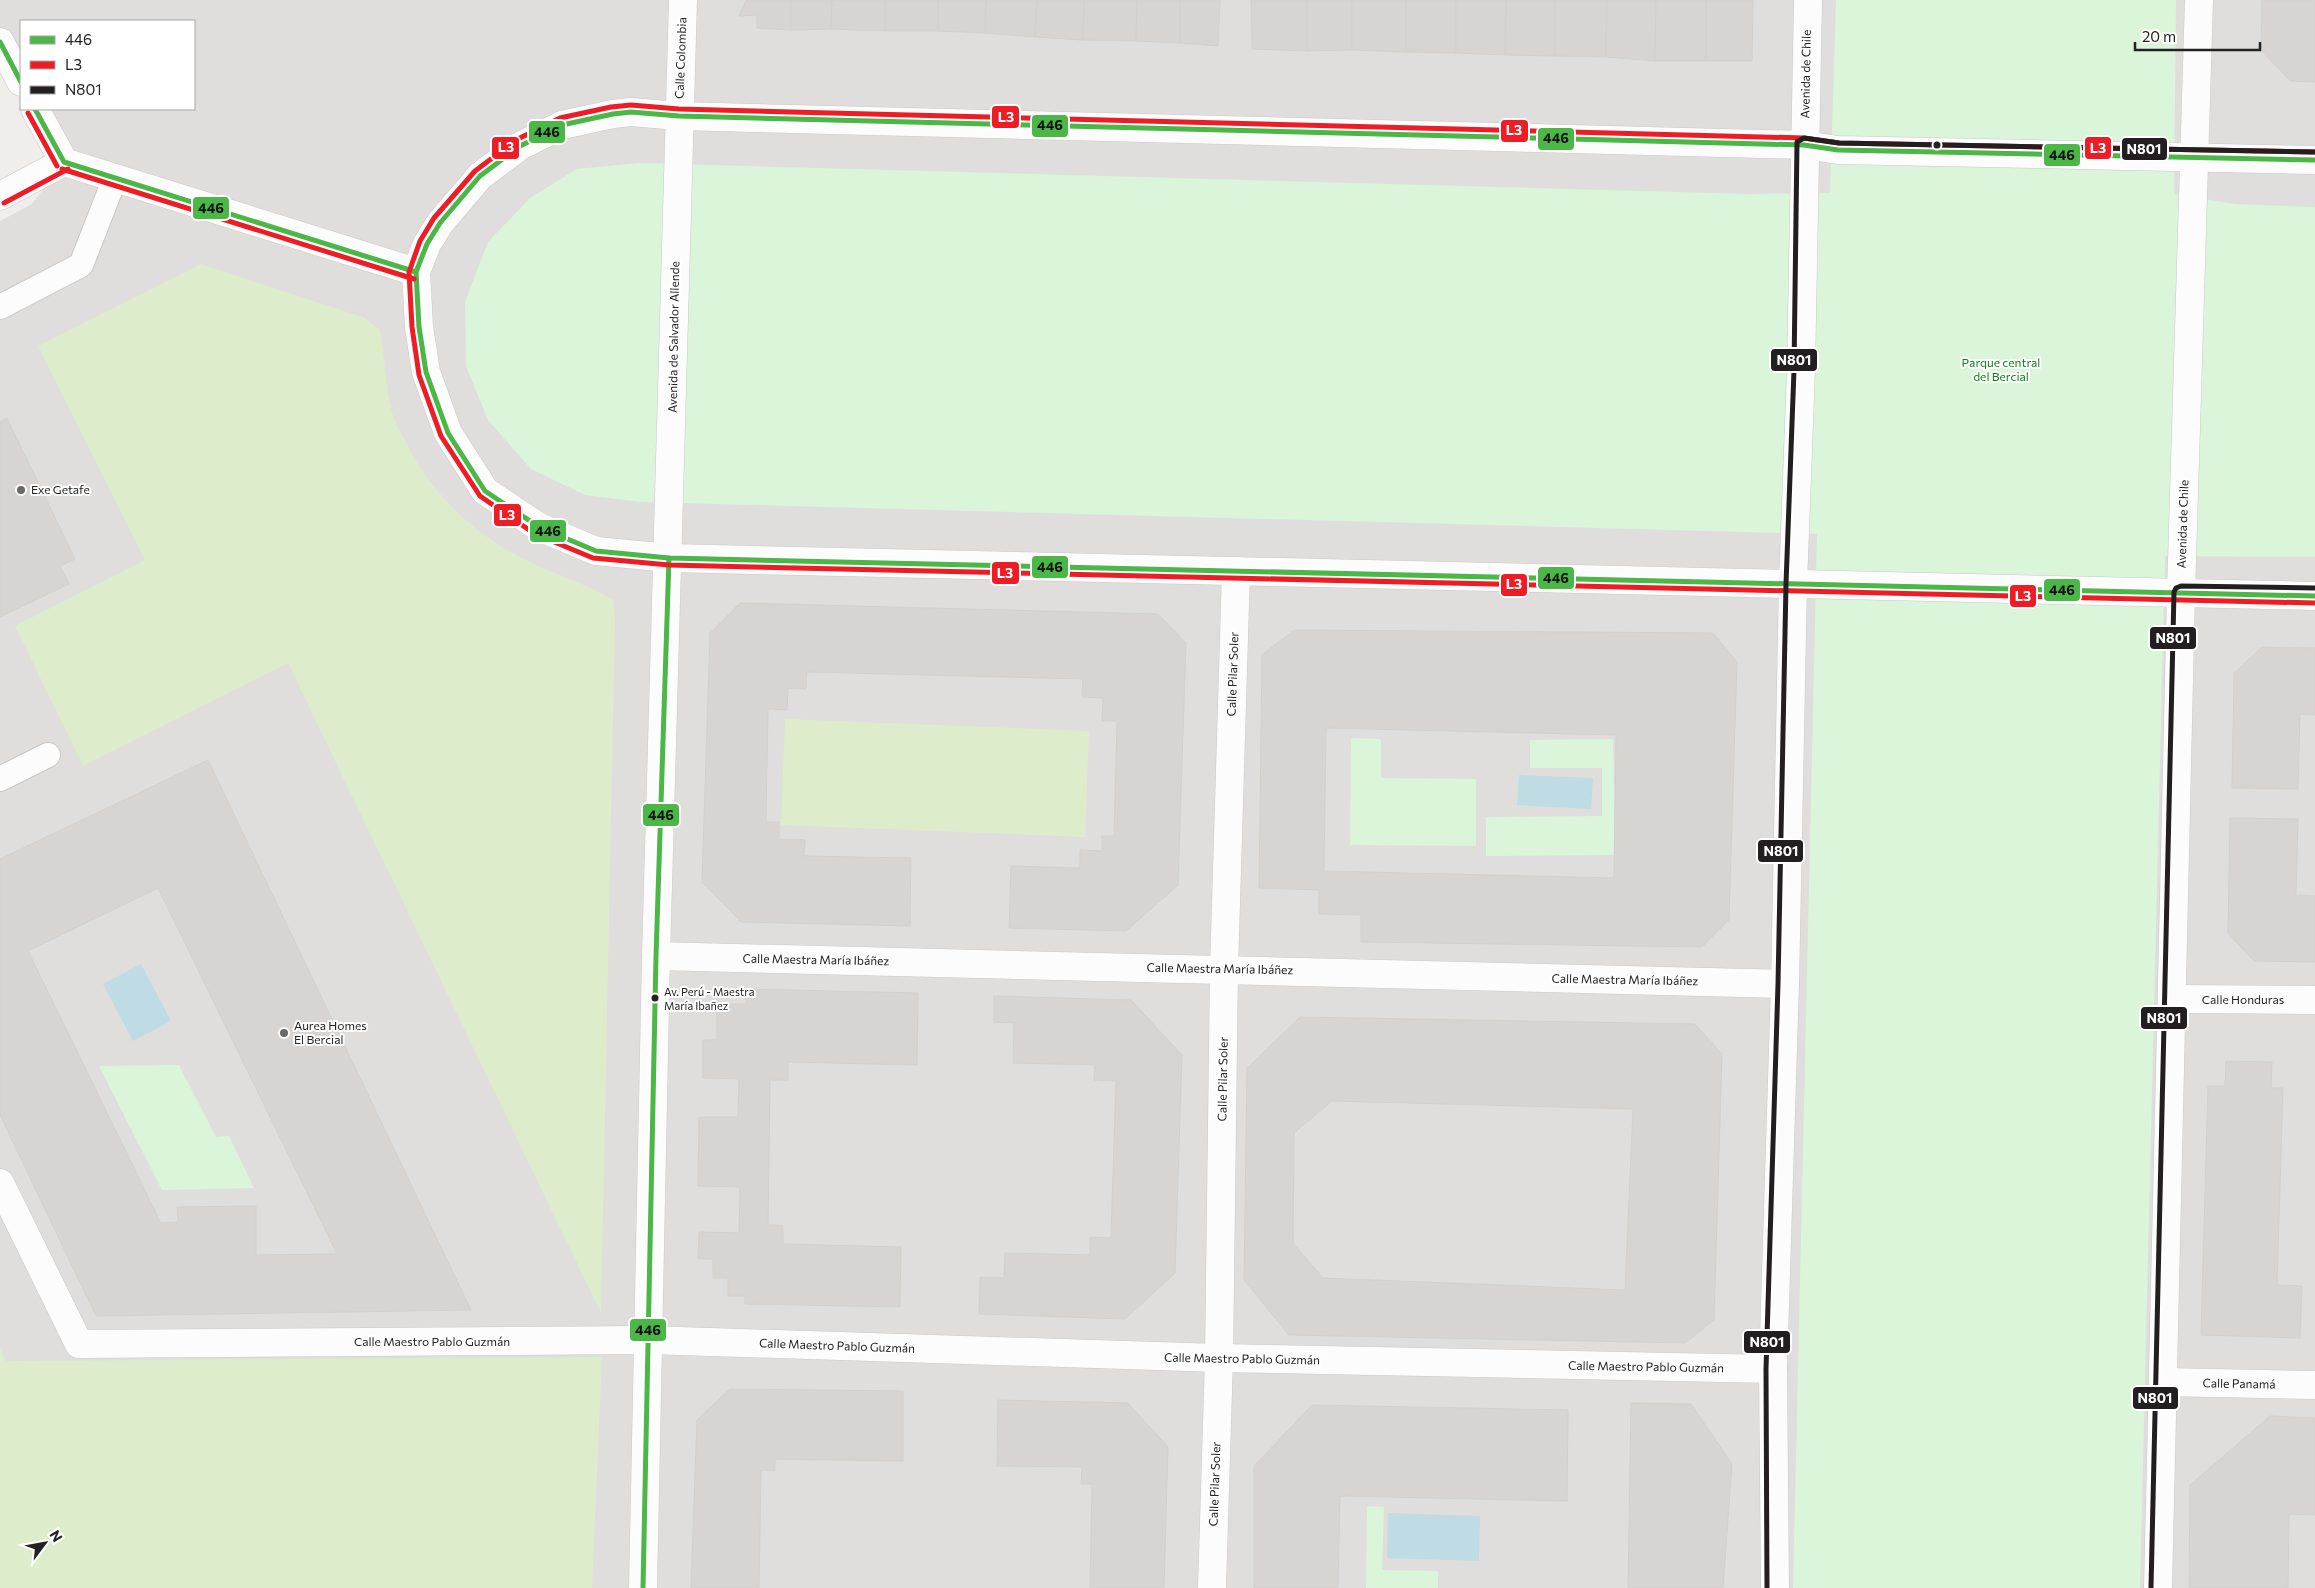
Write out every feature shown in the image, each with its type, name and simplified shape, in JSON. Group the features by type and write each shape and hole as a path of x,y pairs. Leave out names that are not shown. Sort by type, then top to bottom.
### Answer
{"street":[{"name":"Calle Colombia","path":"679,116 683,0"},
{"name":"Avenida de Chile","path":"1775,1588 1773,1370 1785,984 1793,584 1801,380 1808,0"},
{"name":"Avenida de Chile","path":"2158,1588 2181,593 2199,0"},
{"path":"0,42 20,80"},
{"path":"37,110 64,162 416,272"},
{"path":"2315,160 1838,150 1804,145 679,116 632,112 613,114 562,125 520,146 480,176 440,223 427,244 416,272 419,327 426,372 448,433 485,492 539,527 596,551 669,558 2315,596"},
{"name":"Avenida de Salvador Allende","path":"643,1588 656,956 669,558 679,116"},
{"path":"0,196 64,162"},
{"name":"Calle Pilar Soler","path":"1212,1588 1219,1358 1224,969 1236,570"},
{"name":"Calle Maestra María Ibáñez","path":"656,956 1785,984"},
{"name":"Calle Honduras","path":"2172,999 2315,1000"},
{"name":"Calle Maestro Pablo Guzmán","path":"0,1183 79,1344 648,1340 1219,1358 1773,1370"},
{"name":"Calle Panamá","path":"2162,1382 2315,1385"}],"lane":[{"path":"0,307 81,264 115,178"},
{"path":"0,779 48,755"}],"shaded area":[{"path":"0,0 2315,0 2315,1588 0,1588 0,221 32,204 64,162 36,110 195,110 195,20 20,20 20,80 0,42"}],"green space":[{"name":"Parque central del Bercial","path":"1836,0 2176,0 2174,194 2235,204 2315,207 2315,557 2165,556 2140,1588 1793,1588 1817,534 642,502 585,495 531,469 488,420 466,366 465,302 488,242 530,198 577,169 639,163 1748,194 1830,193"},
{"path":"201,264 365,318 380,330 393,416 413,456 438,491 467,521 501,546 531,563 613,600 615,621 601,1313 288,663 83,766 15,626 145,560 38,346"},
{"path":"785,719 1089,731 1085,837 781,825"},
{"path":"1351,738 1381,739 1381,778 1476,779 1476,846 1350,845"},
{"path":"1613,739 1615,855 1486,856 1486,817 1602,816 1602,768 1530,768 1530,740"},
{"path":"179,1065 216,1137 229,1136 254,1188 162,1190 99,1066"},
{"path":"0,1349 6,1361 602,1357 592,1588 0,1588"},
{"path":"1367,1506 1384,1507 1382,1570 1438,1571 1438,1588 1366,1588"}],"water":[{"path":"1519,775 1593,778 1591,809 1517,805"},
{"path":"141,964 171,1021 133,1041 103,984"},
{"path":"1388,1513 1480,1516 1479,1561 1387,1558"}],"building":[{"path":"746,0 791,0 791,30 757,28 757,15 739,16"},
{"path":"791,0 832,0 831,29 791,30"},
{"path":"832,0 885,0 885,31 831,29"},
{"path":"885,0 938,0 938,31 885,31"},
{"path":"938,0 986,0 985,33 938,31"},
{"path":"986,0 1037,0 1035,37 985,33"},
{"path":"1037,0 1084,0 1083,40 1035,37"},
{"path":"1084,0 1137,0 1136,41 1083,40"},
{"path":"1137,0 1180,0 1180,43 1136,41"},
{"path":"1180,0 1220,0 1218,46 1180,43"},
{"path":"1251,0 1307,0 1307,51 1252,49"},
{"path":"1307,0 1352,0 1352,50 1307,51"},
{"path":"1352,0 1406,0 1406,52 1352,50"},
{"path":"1406,0 1456,0 1456,53 1406,52"},
{"path":"1456,0 1506,0 1505,55 1456,53"},
{"path":"1506,0 1555,0 1555,56 1505,55"},
{"path":"1555,0 1607,0 1606,57 1555,56"},
{"path":"1607,0 1656,0 1655,61 1606,57"},
{"path":"1656,0 1706,0 1706,61 1655,61"},
{"path":"1706,0 1753,0 1752,61 1706,61"},
{"path":"2262,0 2315,0 2315,82 2290,81 2261,50"},
{"name":"Exe Getafe","path":"7,418 75,559 60,566 69,584 0,617 0,422"},
{"path":"740,603 1158,614 1186,643 1178,885 1126,931 1009,928 1011,866 1080,868 1080,850 1102,851 1102,836 1114,836 1117,721 1102,721 1103,698 1082,697 1083,679 807,672 806,689 788,688 787,710 768,709 766,822 779,822 779,839 805,840 804,856 911,858 910,926 741,922 702,882 710,633"},
{"path":"1294,630 1713,633 1737,662 1729,920 1702,947 1361,942 1361,915 1319,914 1319,890 1259,888 1262,655","holes":["1326,728 1616,735 1614,878 1324,871"]},
{"path":"2262,647 2315,648 2315,715 2300,714 2298,789 2232,788 2234,673"},
{"name":"Aurea Homes El Bercial","path":"208,760 471,1310 96,1316 0,1115 0,859","holes":["158,888 337,1254 256,1255 256,1206 177,1207 178,1222 161,1223 28,951"]},
{"path":"2230,818 2298,819 2296,895 2315,896 2315,962 2254,961 2228,933"},
{"path":"746,989 918,993 917,1065 788,1062 788,1080 770,1080 768,1225 783,1225 783,1244 901,1247 900,1307 745,1304 745,1296 728,1296 728,1278 713,1278 713,1259 698,1259 699,1232 739,1233 740,1187 698,1186 699,1117 738,1117 739,1079 703,1078 703,1040 717,1040 717,1004 746,1004"},
{"path":"994,996 1131,1000 1182,1055 1175,1273 1125,1319 979,1314 980,1277 1004,1278 1005,1253 1090,1255 1090,1237 1111,1238 1116,1081 1094,1080 1095,1065 1013,1063 1014,1023 994,1022"},
{"path":"1300,1017 1695,1024 1722,1054 1714,1320 1685,1343 1289,1335 1244,1280 1247,1068","holes":["1332,1101 1633,1109 1625,1290 1323,1278 1293,1243 1294,1133"]},
{"path":"2226,1061 2272,1062 2271,1088 2283,1088 2277,1285 2302,1286 2300,1338 2201,1335 2208,1086 2225,1086"},
{"path":"730,1389 903,1391 903,1461 775,1459 775,1471 761,1470 759,1588 691,1588 697,1420"},
{"path":"998,1400 1128,1403 1168,1447 1164,1588 1090,1588 1092,1484 1081,1484 1082,1467 997,1466"},
{"path":"1631,1403 1691,1404 1732,1464 1723,1588 1628,1588"},
{"path":"1312,1405 1568,1410 1567,1501 1340,1496 1338,1588 1254,1588 1254,1466"},
{"path":"2270,1416 2315,1418 2315,1515 2289,1514 2288,1588 2189,1588 2190,1485"}],"transit line":[{"name":"446","path":"0,42 20,80"},
{"name":"L3","path":"2315,152 1839,143 1804,138 679,109 631,105 611,107 560,118 516,140 475,171 434,218 420,241 409,272 412,327 419,375 441,436 480,496 535,534 593,558 669,565 2315,603"},
{"name":"446","path":"36,110 64,162 416,272"},
{"name":"446","path":"2315,160 1838,150 1804,145 679,116 631,112 562,125 520,146 480,176 440,223 427,244 416,272 419,327 426,372 448,433 485,491 539,527 596,551 669,558 2315,596"},
{"name":"L3","path":"28,113 57,166"},
{"name":"N801","path":"1767,1588 1766,1369 1778,984 1786,584 1794,370 1797,142 1804,138 1839,143 2315,152"},
{"name":"L3","path":"62,169 414,279"},
{"name":"L3","path":"4,203 68,169"},
{"name":"446","path":"643,1588 656,956 669,558"},
{"name":"N801","path":"2151,1588 2174,592 2176,588 2181,586 2315,588"}],"place":[{"name":"Exe Getafe","path":"21,490"},
{"name":"Av. Perú - Maestra María Ibañez","path":"655,998"},
{"name":"Aurea Homes El Bercial","path":"284,1033"}]}
